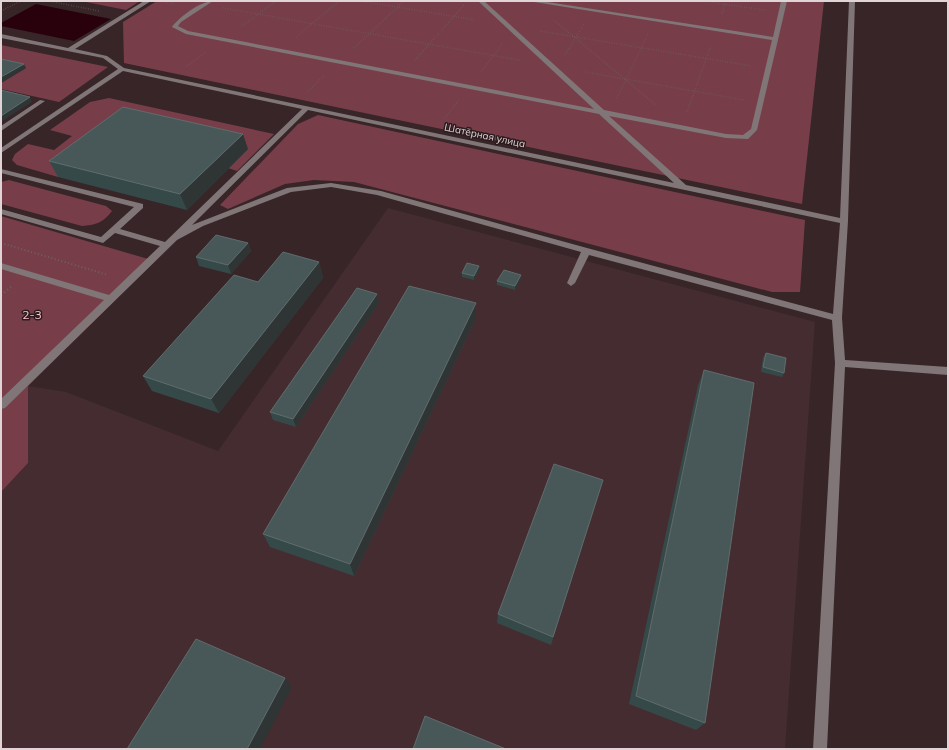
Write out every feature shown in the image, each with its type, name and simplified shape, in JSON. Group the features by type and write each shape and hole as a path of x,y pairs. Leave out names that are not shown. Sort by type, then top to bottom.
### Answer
{"street":[{"path":"69,50 148,1"},
{"path":"481,1 606,113 683,188"},
{"path":"533,1 775,39"},
{"path":"207,3 179,21 176,28 186,32 682,128 726,136 746,137 754,130 784,1"},
{"path":"820,749 840,363 837,318 844,221 852,1"},
{"path":"1,36 105,57 122,69 1,151"},
{"name":"Шатёрная улица","path":"122,69 844,221"},
{"path":"1,129 42,101"},
{"path":"1,405 307,108"},
{"path":"1,170 140,206 104,240 1,211"},
{"path":"174,238 200,224 290,190 331,185 378,194 837,318"},
{"path":"114,230 166,245"},
{"path":"571,283 586,251"},
{"path":"1,266 111,299"},
{"path":"840,363 948,371"}],"path":[{"path":"1,11 21,1"},
{"path":"49,1 125,16"},
{"path":"280,50 339,1"},
{"path":"360,1 454,16 511,28 514,27 768,69"},
{"path":"403,74 468,1"},
{"path":"533,1 532,3 576,37 682,128 726,1"},
{"path":"702,1 781,13"},
{"path":"207,3 312,24 760,103"},
{"path":"556,67 592,10"},
{"path":"606,113 626,79 654,20"},
{"path":"442,121 494,56 511,28"},
{"path":"1,243 108,275"}],"shaded area":[{"path":"36,4 111,19 74,41 1,26 1,23"},
{"path":"388,208 815,322 785,749 1,749 1,492 28,463 28,386 66,392 218,451"}],"green space":[{"path":"81,1 140,1 126,10"},
{"path":"157,1 824,1 802,204 124,63 123,22"},
{"path":"1,45 108,67 59,102 1,89 1,83 26,68 1,63"},
{"path":"109,98 274,134 237,171 228,168 247,149 58,177 17,165 12,160 15,154 28,144 54,150 72,136 50,130 90,102"},
{"path":"318,115 805,220 800,292 772,292 354,182 314,180 285,184 228,209 220,205 298,124"},
{"path":"9,180 106,206 112,211 98,223 82,226 1,204 1,182"},
{"name":"2-3","path":"1,216 155,261 28,386 28,463 1,492"}],"building":[{"path":"1,59 24,64 1,77"},
{"path":"1,90 30,97 1,116"},
{"path":"123,107 243,134 180,194 49,161"},
{"path":"216,235 248,243 228,265 196,257"},
{"path":"283,252 319,262 211,399 143,376 234,275 258,282"},
{"path":"467,263 479,266 474,276 462,273"},
{"path":"504,270 521,275 515,286 497,281"},
{"path":"409,286 476,303 350,564 263,534"},
{"path":"357,288 377,294 293,419 270,412"},
{"path":"766,353 786,358 784,373 763,367"},
{"path":"704,370 754,383 705,723 636,696"},
{"path":"554,464 603,480 553,637 498,614"},
{"path":"196,639 285,678 247,749 127,749"},
{"path":"425,716 506,749 413,749"}]}
